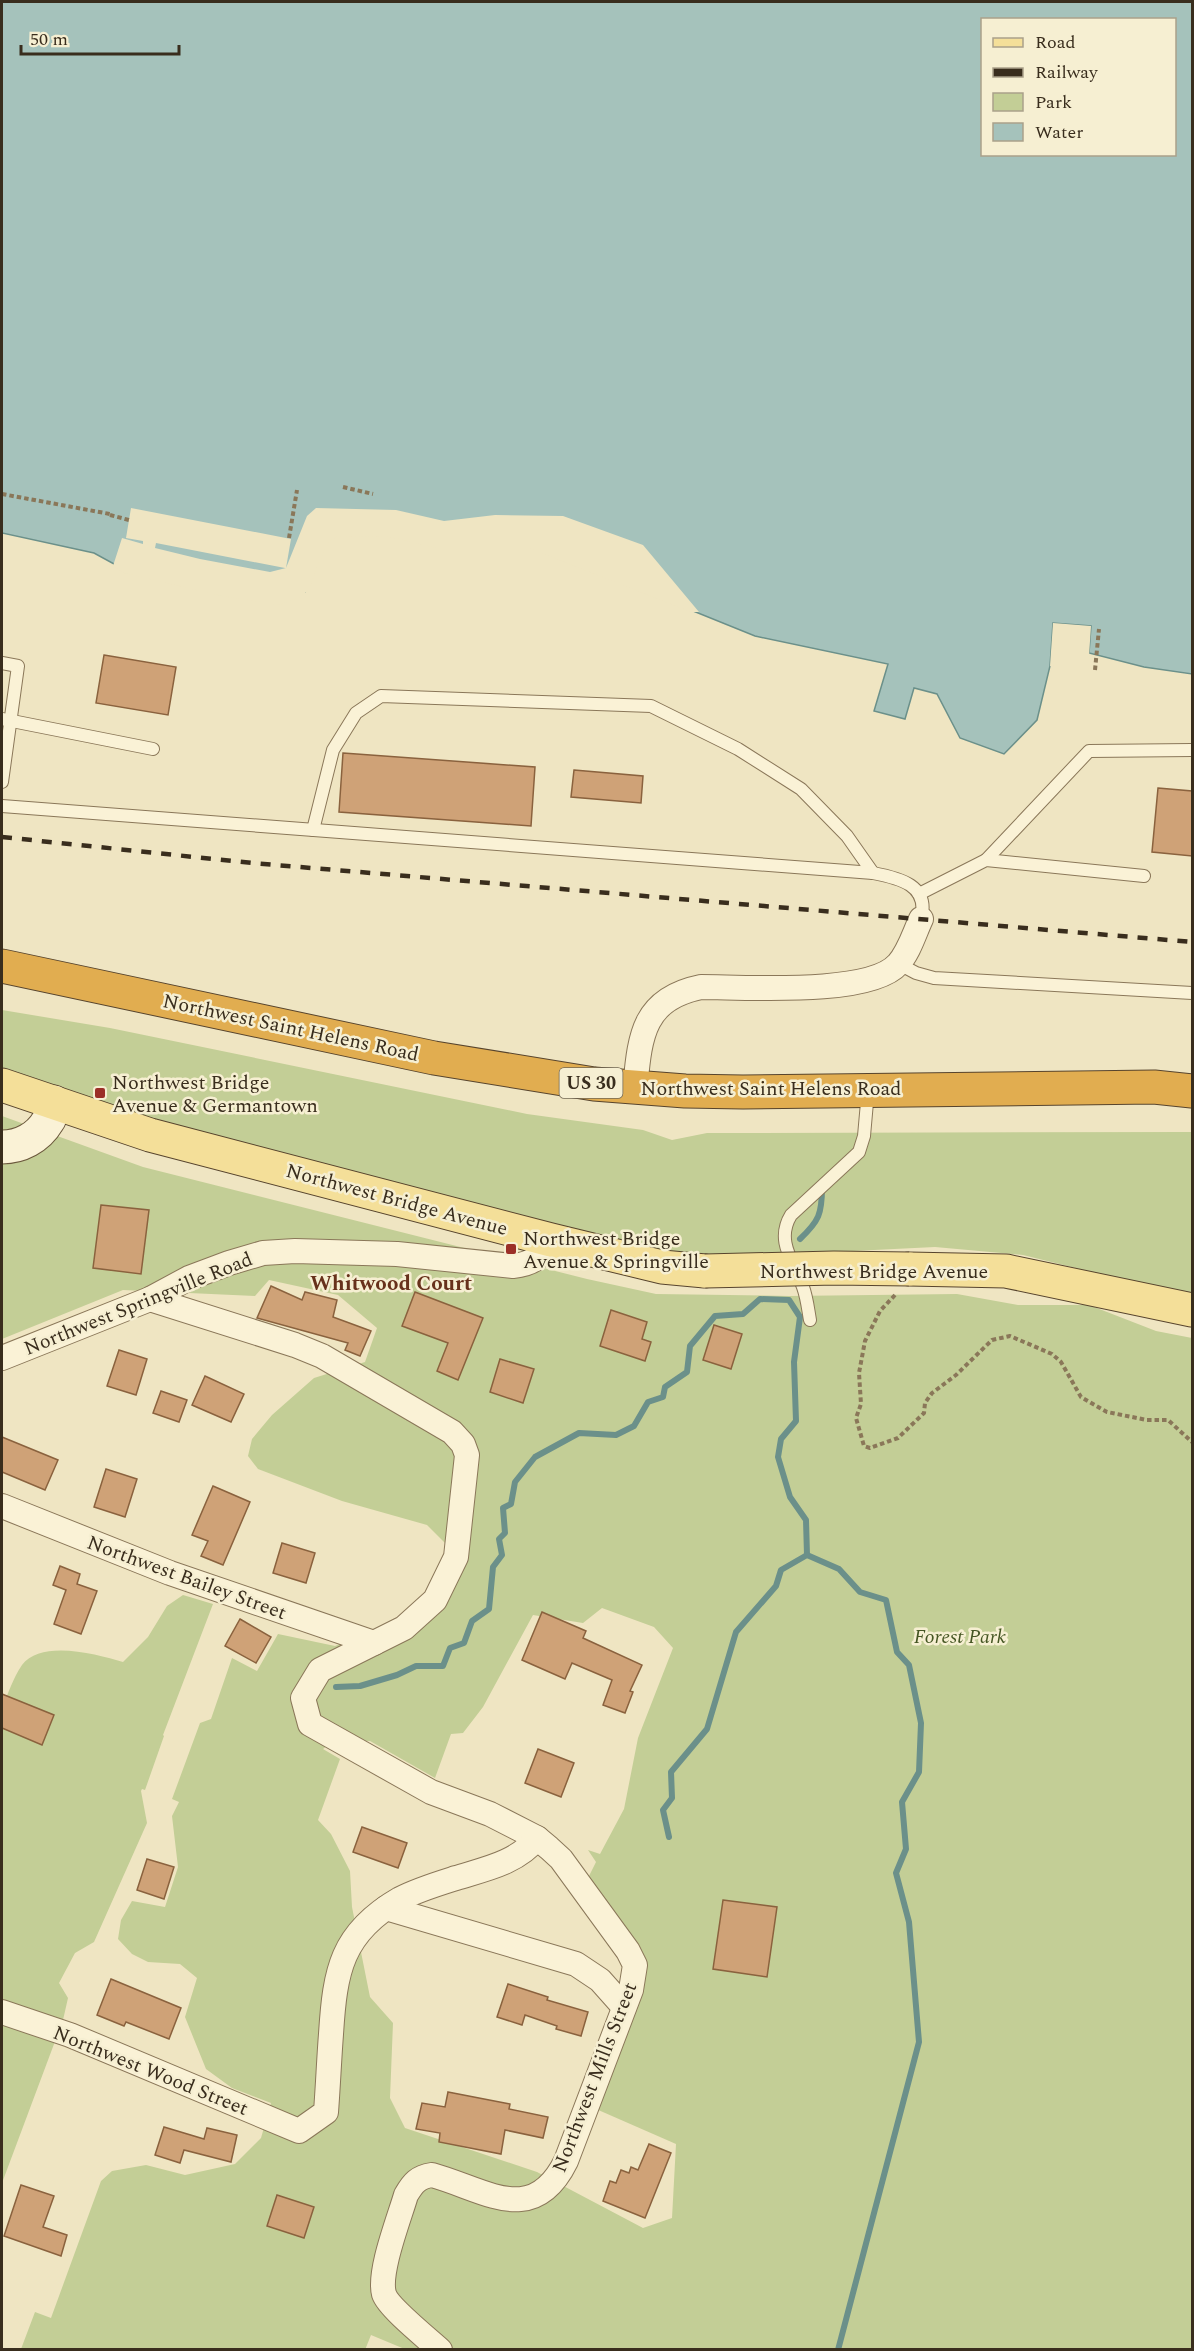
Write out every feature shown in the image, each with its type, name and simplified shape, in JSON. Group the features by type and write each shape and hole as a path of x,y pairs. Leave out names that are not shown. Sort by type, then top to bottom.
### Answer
{"highway":[{"name":"Northwest Saint Helens Road","path":"2,966 434,1058 594,1084 743,1092 1154,1087 1192,1090"}],"main road":[{"name":"Northwest Bridge Avenue","path":"2,1084 150,1135 662,1267 705,1271 834,1268 904,1281 1006,1271 1192,1310"},
{"path":"2,1147 15,1147 29,1140 49,1121 54,1102"}],"street":[{"path":"635,1088 642,1032 650,1017 668,999 684,990 701,987 838,986 867,982 883,976 899,964 921,919"},
{"name":"Northwest Springville Road","path":"2,1358 150,1299 189,1278 263,1253 295,1251 397,1254 513,1266 537,1260 551,1240"},
{"name":"Northwest Mills Street","path":"150,1299 295,1345 322,1356 452,1432 463,1444 467,1455 456,1557 435,1600 405,1628 320,1670 303,1698 310,1724 430,1792 490,1814 537,1838 561,1859 628,1951 635,1965 631,1990 566,2161 553,2183 534,2197 509,2200 432,2175 421,2177 412,2184 406,2195 384,2271 384,2296 398,2312 440,2349"},
{"name":"Northwest Bailey Street","path":"2,1506 170,1573 374,1643"},
{"path":"386,1908 402,1898 429,1887 506,1862 528,1849 537,1838"},
{"path":"386,1908 576,1964 600,1980 624,2007"},
{"name":"Northwest Wood Street","path":"2,2012 70,2035 299,2131 326,2112 334,1992 340,1965 358,1933 386,1908"}],"lane":[{"path":"2,663 18,666 6,719 2,782"},
{"path":"313,830 333,750 356,713 381,696 651,706 738,749 801,789 847,836 873,873"},
{"path":"6,719 153,749"},
{"path":"919,894 986,860 1089,751 1192,750"},
{"path":"2,806 873,873 902,879 919,894 922,898 921,919"},
{"path":"986,860 1144,876"},
{"path":"899,964 916,973 934,978 1192,993"},
{"path":"810,1320 803,1288 784,1243 783,1233 790,1215 859,1152 864,1136 868,1089"}],"path":[{"path":"343,487 374,494"},
{"path":"289,538 297,490"},
{"path":"2,494 110,514"},
{"path":"104,513 129,520"},
{"path":"1095,670 1099,629"},
{"path":"904,1281 880,1311 865,1341 859,1373 861,1404 856,1418 864,1446 870,1448 898,1438 924,1413 925,1403 932,1393 956,1375 992,1340 1010,1336 1052,1354 1061,1362 1081,1397 1107,1412 1147,1420 1168,1420 1192,1442"}],"green space":[{"path":"2,1010 110,1028 527,1114 643,1130 672,1140 707,1133 1192,1132 1192,1293 1023,1255 935,1247 713,1258 647,1249 155,1127 2,1074"},
{"name":"Forest Park","path":"2,1116 143,1167 587,1279 656,1294 789,1296 957,1294 1018,1305 1089,1305 1156,1331 1192,1338 1192,2349 407,2350 371,2335 365,2350 21,2349 35,2312 51,2318 101,2181 112,2171 146,2165 185,2175 235,2164 261,2138 271,2103 232,2088 206,2069 185,2017 197,1978 180,1964 148,1962 132,1954 118,1939 121,1920 132,1901 165,1907 178,1867 172,1816 179,1802 172,1799 200,1723 211,1719 232,1658 257,1671 278,1634 335,1646 404,1617 429,1593 448,1546 427,1525 342,1501 258,1469 248,1456 252,1439 272,1415 314,1378 365,1362 377,1328 338,1295 269,1280 255,1296 123,1290 2,1339","holes":["602,1608 654,1627 673,1648 638,1738 624,1809 600,1854 588,1850 596,1862 589,1876 637,1947 646,1973 596,2109 676,2144 672,2218 643,2228 537,2172 405,2128 390,2098 393,2023 370,1997 352,1907 350,1871 331,1834 318,1820 340,1759 323,1749 328,1745 370,1741 435,1778 451,1734 463,1733 483,1707 533,1615 583,1623"]},
{"path":"183,1595 213,1604 163,1735 145,1790 141,1791 147,1823 94,1942 75,1953 59,1983 68,1998 63,2020 2,2183 2,1708 19,1670 31,1657 42,1652 70,1651 99,1655 123,1662 148,1637 167,1606"}],"water":[{"path":"2,2 1192,2 1192,674 1144,667 1089,653 1091,626 1053,623 1050,666 1037,720 1004,754 960,738 937,694 914,688 905,719 874,711 888,664 755,636 530,545 390,534 337,533 326,539 305,592 125,570 94,553 2,533"}],"pier":[{"path":"131,508 291,539 286,568 307,516 316,508 396,510 444,521 495,515 563,516 643,545 699,612 691,612 529,548 436,548 390,537 338,536 329,541 309,590 298,598 279,605 222,596 124,573 113,566 122,538 143,544 143,541 126,538","holes":["156,543 286,568 270,572 155,548"]},
{"path":"1053,623 1091,626 1089,656 1086,653 1088,628 1056,626 1053,667 1050,666"}],"building":[{"path":"104,655 176,667 168,715 96,703"},
{"path":"343,753 535,767 531,826 339,812"},
{"path":"574,770 643,776 641,803 571,797"},
{"path":"1158,788 1192,791 1192,856 1152,852"},
{"path":"101,1205 149,1210 141,1274 93,1268"},
{"path":"271,1286 302,1300 305,1292 337,1300 333,1317 371,1331 360,1356 345,1350 348,1343 257,1318"},
{"path":"415,1292 483,1318 458,1380 437,1371 448,1343 402,1326"},
{"path":"611,1310 647,1322 642,1339 651,1342 645,1361 600,1346"},
{"path":"714,1325 742,1334 731,1369 703,1360"},
{"path":"119,1350 147,1359 136,1395 107,1386"},
{"path":"500,1359 534,1369 523,1403 490,1392"},
{"path":"205,1376 244,1394 231,1422 192,1405"},
{"path":"161,1391 187,1400 179,1422 153,1413"},
{"path":"2,1437 58,1460 45,1490 2,1472"},
{"path":"106,1469 137,1479 125,1517 94,1507"},
{"path":"213,1486 250,1502 223,1565 201,1556 208,1541 192,1535"},
{"path":"282,1543 315,1553 306,1583 273,1573"},
{"path":"60,1566 80,1574 77,1584 97,1591 81,1634 54,1624 66,1590 53,1585"},
{"path":"542,1612 586,1631 583,1638 642,1665 630,1691 633,1692 625,1713 603,1705 612,1680 572,1663 565,1679 522,1660"},
{"path":"240,1619 271,1637 256,1663 225,1646"},
{"path":"2,1694 54,1715 42,1745 2,1728"},
{"path":"538,1749 574,1763 561,1797 525,1783"},
{"path":"362,1827 407,1843 398,1868 353,1852"},
{"path":"147,1859 174,1867 164,1899 137,1890"},
{"path":"723,1900 777,1907 767,1977 713,1969"},
{"path":"111,1979 181,2008 169,2039 126,2022 124,2026 97,2015"},
{"path":"508,1984 548,1997 547,2000 588,2012 581,2036 556,2029 557,2026 525,2015 522,2025 497,2017"},
{"path":"448,2092 510,2104 509,2109 548,2117 543,2138 505,2130 501,2154 439,2142 440,2133 416,2129 422,2103 445,2107"},
{"path":"164,2127 204,2139 207,2128 237,2135 231,2162 184,2150 180,2163 155,2155"},
{"path":"649,2144 671,2153 645,2218 603,2201 610,2181 616,2183 621,2170 629,2173 631,2167 638,2170"},
{"path":"21,2185 54,2196 43,2227 67,2235 61,2256 4,2236"},
{"path":"277,2195 314,2207 304,2238 267,2226"}],"waterway":[{"path":"800,1239 818,1216 822,1187"},
{"path":"336,1687 360,1686 397,1675 416,1666 443,1666 450,1648 464,1643 472,1621 489,1609 493,1567 502,1555 499,1539 505,1533 503,1508 511,1504 515,1482 535,1457 579,1433 616,1435 634,1426 648,1402 663,1397 665,1387 687,1372 690,1346 715,1316 743,1314 760,1299 789,1300 800,1317 794,1362 796,1421 781,1439 778,1457 790,1497 806,1520 807,1555"},
{"path":"807,1555 839,1569 860,1592 886,1600 897,1652 909,1665 921,1723 919,1772 902,1802 906,1849 896,1873 909,1922 919,2042 838,2350"},
{"path":"669,1837 663,1810 672,1798 671,1772 707,1729 736,1632 776,1586 781,1570 807,1555"}],"railway":[{"path":"2,837 252,863 1192,942"}],"place":[{"name":"Northwest Bridge Avenue & Germantown","path":"100,1093"},
{"name":"Northwest Bridge Avenue & Springville","path":"511,1249"}],"district":[{"name":"Whitwood Court","path":"391,1283"}]}
